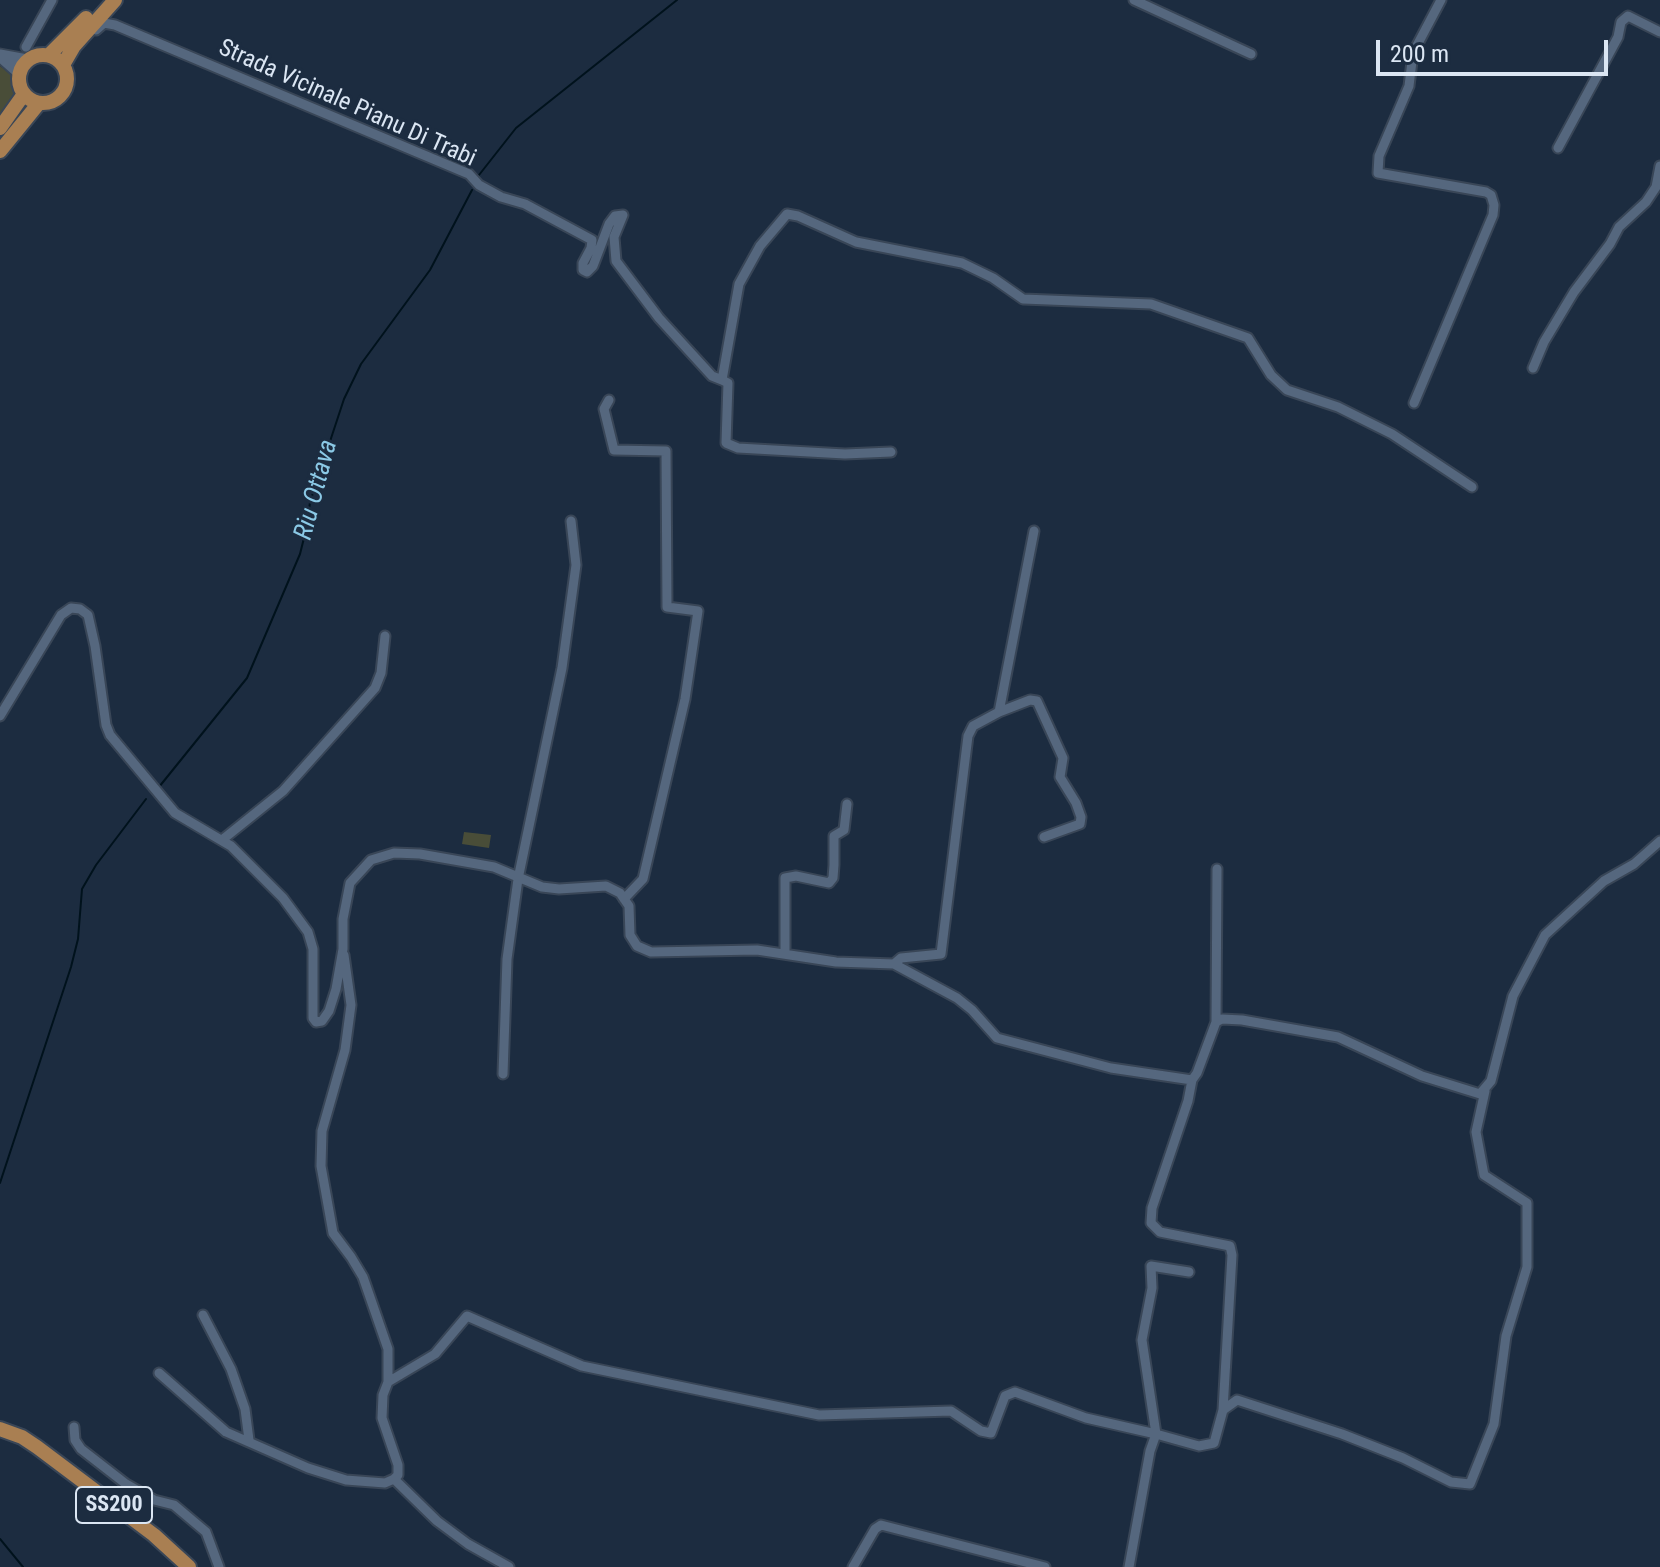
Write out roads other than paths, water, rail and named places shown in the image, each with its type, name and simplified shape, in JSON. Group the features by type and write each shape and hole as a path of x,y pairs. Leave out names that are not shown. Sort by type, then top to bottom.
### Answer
{"main road":[{"path":"49,55 103,0"},
{"path":"63,65 83,35 117,0"},
{"path":"49,55 63,65 68,79 64,92 53,101 39,103 20,88 24,60 49,55"},
{"path":"0,128 24,94"},
{"path":"0,151 39,103"},
{"name":"SS200","path":"0,1429 10,1431 37,1447 154,1535 189,1567"}],"street":[{"path":"0,56 24,60 52,0"},
{"path":"115,25 111,14 118,6 117,0"},
{"path":"1134,0 1251,54"},
{"path":"1414,403 1493,215 1494,205 1491,195 1486,192 1378,173 1379,156 1409,86 1413,53 1441,0"},
{"path":"1558,148 1618,37 1621,22 1628,16 1660,32"},
{"path":"83,35 93,33 104,23 115,25"},
{"name":"Strada Vicinale Pianu Di Trabi","path":"115,25 469,174 479,185 501,197 525,204 592,240 583,263 583,270 587,272 593,266 609,224 615,216 623,215 614,237 616,261 659,318 712,376 722,380"},
{"path":"1533,368 1544,342 1574,292 1619,227 1646,202 1656,187 1660,166"},
{"path":"891,452 836,454 738,448 726,443 728,383 722,380 739,284 760,246 787,214 856,242 962,263 993,278 1023,299 1151,304 1248,338 1271,375 1287,390 1338,407 1392,434 1472,487"},
{"path":"609,400 604,409 614,450 666,451 667,607 698,611 685,696 647,865 643,879 624,899"},
{"path":"503,1074 507,962 518,879 562,668 576,565 571,521"},
{"path":"999,712 1034,531"},
{"path":"0,716 61,615 71,608 80,609 88,615 91,624 110,735 175,813 231,846 283,898 308,932 313,949 313,1018 316,1022 322,1021 329,1011 343,949"},
{"path":"222,840 283,791 375,688 381,673 385,636"},
{"path":"894,964 901,958 941,954 968,736 973,726 1030,700 1037,701 1063,758 1060,777 1081,817 1080,824 1044,837"},
{"path":"785,953 785,878 796,876 829,883 833,878 834,836 844,830 847,804"},
{"path":"1223,1410 1237,1400 1342,1434 1403,1458 1451,1482 1470,1484 1494,1424 1506,1336 1527,1267 1527,1203 1484,1175 1476,1132 1513,996 1545,935 1604,881 1634,864 1660,841"},
{"path":"159,1373 226,1432 308,1468 346,1480 385,1483 398,1475 398,1465 382,1418 383,1395 388,1382 388,1349 363,1277 333,1233 321,1166 322,1131 345,1050 351,1005 343,949 343,919 350,883 371,860 394,853 420,854 494,867 518,879 559,889 606,886 620,893 629,906 630,935 637,946 651,952 757,950 836,962 894,964 957,998 997,1038 1111,1068 1192,1080"},
{"path":"388,1382 435,1354 467,1316 582,1366 819,1415 951,1411 981,1431 991,1433 1005,1396 1015,1392 1086,1418 1199,1446 1214,1443 1223,1410 1230,1246 1160,1232 1151,1223 1152,1208 1188,1101 1192,1080 1216,1022 1217,869"},
{"path":"1216,1022 1222,1019 1242,1020 1338,1037 1422,1076 1480,1094 1485,1091"},
{"path":"1129,1567 1150,1451 1156,1434 1142,1340 1152,1288 1151,1266 1189,1272"},
{"path":"203,1315 236,1382 245,1409 249,1440"},
{"path":"74,1427 75,1440 81,1449 126,1484 154,1500 174,1505 206,1532 219,1567"},
{"path":"394,1479 437,1521 468,1544 509,1567"},
{"path":"853,1567 875,1529 881,1525 1045,1567"}],"waterway":[{"name":"Riu Ottava","path":"479,175 516,128 677,0"},
{"name":"Riu Ottava","path":"159,787 247,678 300,554 310,502 344,399 361,364 430,270 472,190"},
{"name":"Riu Ottava","path":"0,1183 71,967 78,939 82,889 96,865 146,799"},
{"name":"Riu Ottava","path":"0,1539 23,1567"}]}
